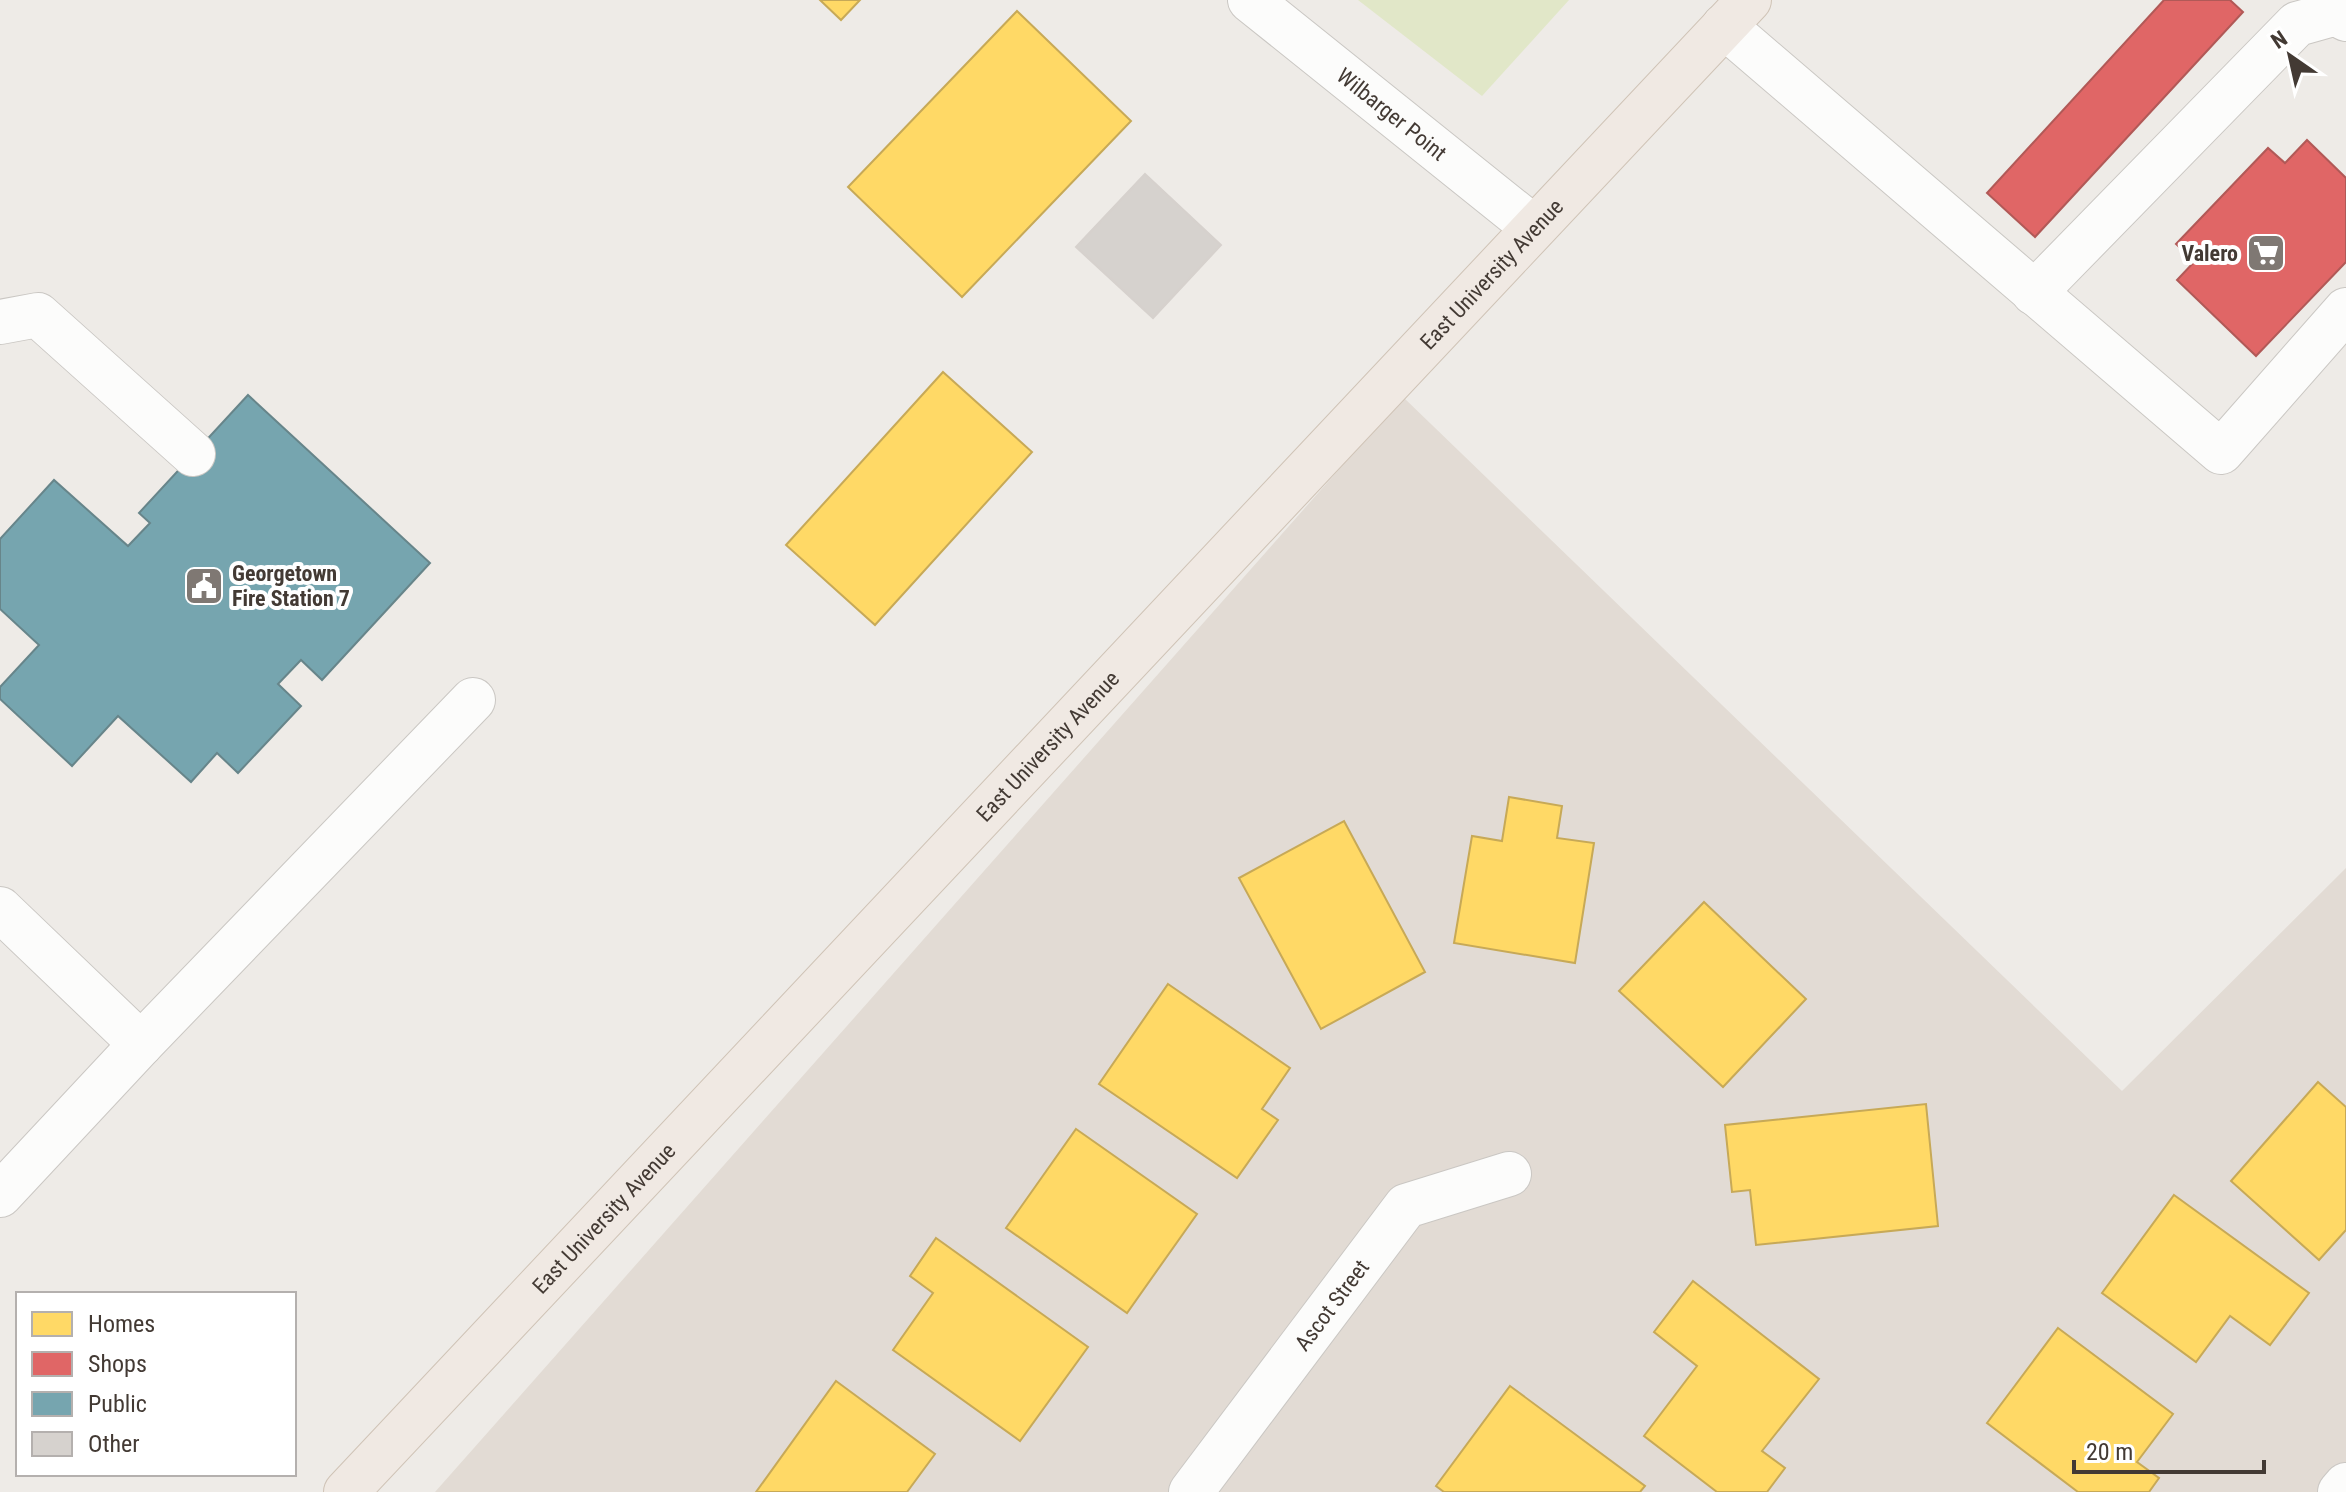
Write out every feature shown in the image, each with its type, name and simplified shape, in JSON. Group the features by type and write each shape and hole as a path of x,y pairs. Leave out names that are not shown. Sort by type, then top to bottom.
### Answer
{"main road":[{"name":"East University Avenue","path":"346,1492 1737,13"}],"street":[{"name":"Wilbarger Point","path":"1250,0 1533,227"},
{"path":"1737,13 2034,293 2221,452 2346,310"},
{"path":"2034,293 2297,24 2336,13 2346,19"},
{"path":"0,322 38,315 193,454"},
{"path":"0,1195 473,700"},
{"path":"0,909 141,1044"},
{"name":"Ascot Street","path":"1191,1492 1406,1206 1509,1174"},
{"path":"2340,1492 2346,1485"}],"shaded area":[{"path":"1403,397 2122,1091 2346,868 2346,1492 435,1492"}],"green space":[{"path":"1358,0 1569,0 1482,96"}],"building: Homes":[{"path":"820,0 860,0 841,20"},
{"path":"1017,11 1131,121 962,297 848,187"},
{"path":"943,372 1032,452 875,625 786,545"},
{"path":"1509,797 1562,806 1557,838 1594,843 1575,963 1454,943 1472,836 1502,841"},
{"path":"1344,821 1425,972 1321,1029 1239,878"},
{"path":"1704,902 1806,999 1723,1087 1619,991"},
{"path":"1168,984 1290,1068 1262,1109 1278,1120 1237,1178 1099,1084"},
{"path":"2318,1082 2346,1107 2346,1230 2319,1260 2231,1181"},
{"path":"1926,1104 1938,1226 1756,1245 1750,1190 1732,1192 1725,1125"},
{"path":"1076,1129 1197,1214 1127,1313 1006,1228"},
{"path":"2174,1195 2309,1293 2270,1345 2230,1316 2196,1362 2102,1293"},
{"path":"936,1238 1088,1347 1020,1441 893,1350 933,1293 910,1276"},
{"path":"1693,1281 1819,1379 1762,1451 1785,1468 1767,1492 1717,1492 1644,1436 1697,1366 1654,1332"},
{"path":"2058,1328 2173,1414 2137,1462 2159,1478 2149,1492 2078,1492 1987,1423"},
{"path":"836,1381 935,1454 907,1492 756,1492"},
{"path":"1510,1386 1645,1486 1640,1492 1444,1492 1436,1486"}],"building: Shops":[{"path":"2164,0 2230,0 2243,12 2035,237 1987,193"},
{"name":"Valero","path":"2307,140 2346,178 2346,262 2256,356 2177,280 2195,261 2176,244 2268,148 2285,163"}],"building: Public":[{"name":"Georgetown Fire Station 7","path":"248,395 430,563 322,680 301,660 278,684 301,706 238,773 217,753 191,782 118,716 72,766 0,699 0,687 39,645 0,609 0,539 54,480 128,546 150,523 139,513"}],"building: Other":[{"path":"1145,174 1221,245 1153,318 1076,247"}],"place":[{"name":"Valero","path":"2266,253"},
{"name":"Georgetown Fire Station 7","path":"204,586"}]}
